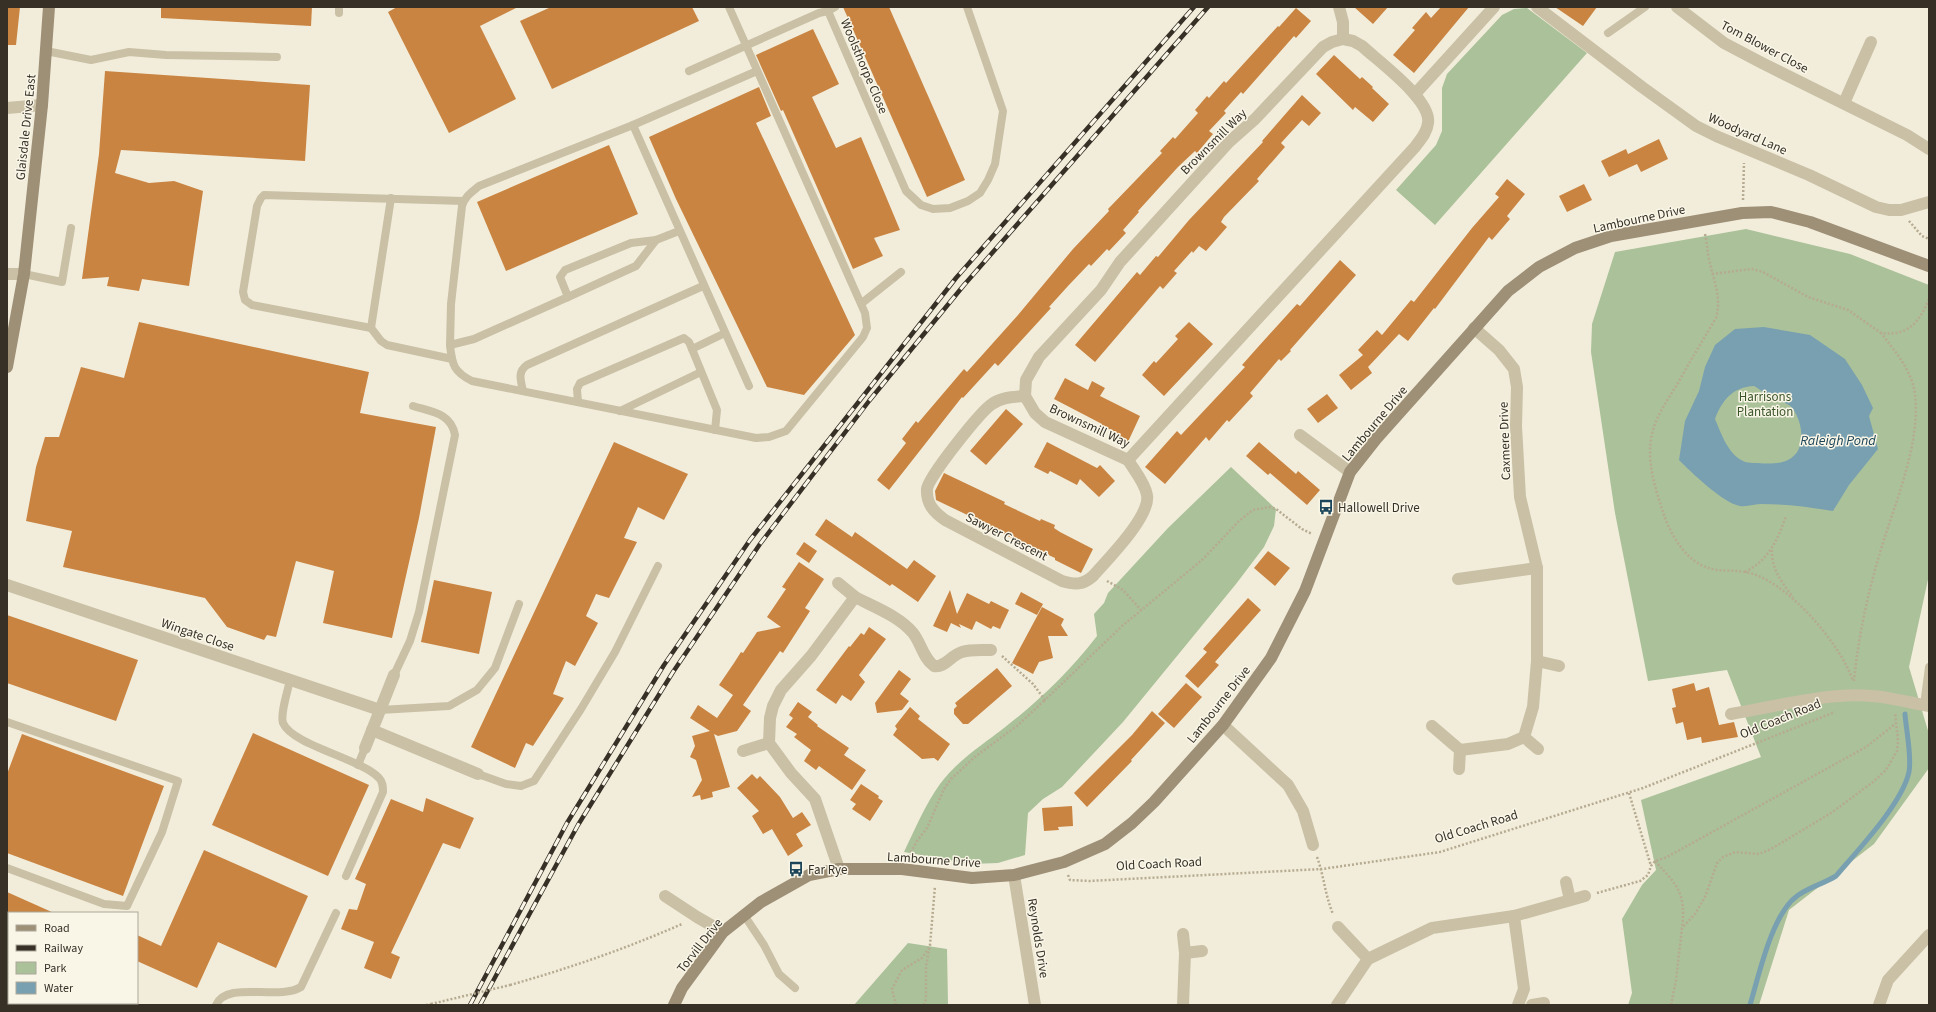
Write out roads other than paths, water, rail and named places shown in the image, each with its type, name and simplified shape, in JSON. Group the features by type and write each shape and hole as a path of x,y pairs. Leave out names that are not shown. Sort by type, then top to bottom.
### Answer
{"street":[{"name":"Glaisdale Drive East","path":"7,367 24,274 42,105 49,7"},
{"path":"1339,7 1343,22 1343,39"},
{"path":"1415,94 1494,7"},
{"name":"Woodyard Lane","path":"1537,7 1696,126 1809,175 1876,207 1889,210 1900,210 1929,202"},
{"name":"Tom Blower Close","path":"1678,7 1724,43 1907,135 1929,149"},
{"name":"Brownsmill Way","path":"1343,39 1353,41 1362,46 1415,94 1425,107 1429,123 1425,133 1415,147 1128,460 1045,422 1035,413 1025,396 1026,380 1039,357 1101,290 1120,262 1229,142 1255,119 1314,55 1332,42 1343,39"},
{"path":"1844,103 1871,42"},
{"path":"7,108 42,105"},
{"name":"Lambourne Drive","path":"839,869 902,869 972,878 1014,875 1064,862 1105,844 1132,824 1154,802 1223,725 1271,658 1305,591 1350,472 1376,438 1508,291 1539,267 1575,248 1611,236 1701,219 1742,213 1771,212 1810,222 1929,266"},
{"path":"7,274 24,274"},
{"name":"Caxmere Drive","path":"1474,328 1499,350 1514,369 1517,387 1516,426 1520,497 1536,568 1537,661 1533,707 1524,737"},
{"name":"Sawyer Crescent","path":"1025,396 1005,398 991,404 980,415 932,476 927,488 928,501 933,512 944,520 1062,581 1079,584 1086,582 1093,576 1137,524 1146,505 1148,496 1128,460"},
{"path":"1300,434 1350,472"},
{"path":"1458,579 1536,568"},
{"path":"838,583 855,597 904,624 916,637 926,657 934,666 943,665 954,655 962,652 991,650"},
{"name":"Wingate Close","path":"7,585 380,710"},
{"path":"839,869 815,799 791,773 769,743 773,706 781,690 811,656 855,597"},
{"path":"1537,661 1559,666"},
{"path":"365,748 394,675"},
{"name":"Old Coach Road","path":"1731,714 1832,697 1871,696 1926,705"},
{"path":"1223,725 1288,785 1303,811 1313,845"},
{"path":"1432,726 1460,750 1508,744 1524,737 1538,749"},
{"path":"372,730 478,774"},
{"path":"743,751 769,743"},
{"path":"1459,769 1460,750"},
{"name":"Torvill Drive","path":"674,1005 682,988 723,932 761,902 809,875 839,869"},
{"name":"Reynolds Drive","path":"1014,875 1035,1005"},
{"path":"1566,882 1570,900"},
{"path":"665,896 697,918 723,932"},
{"path":"1337,1005 1368,959 1432,928 1514,916 1585,896"},
{"path":"1514,916 1524,989 1518,1005"},
{"path":"1338,927 1368,959"},
{"path":"1183,934 1185,952 1183,1005"},
{"path":"1879,1005 1888,980 1929,936"},
{"path":"1185,952 1202,952"},
{"path":"1524,989 1535,1004"}],"lane":[{"path":"729,7 756,71 862,303 867,320 867,328 863,337 786,431 769,437 756,438 472,381 457,372 452,359 450,346 451,304 463,201 479,186 633,125 756,71"},
{"name":"Woolsthorpe Close","path":"689,71 745,45 831,9 906,191 921,205 933,209 950,208 968,201 980,193 988,180 995,164 1003,111 967,7"},
{"path":"1608,33 1645,7"},
{"path":"46,51 91,60 129,52 166,55 278,57"},
{"path":"633,125 703,286 749,386"},
{"path":"372,328 252,305 246,300 243,292 257,206 261,198 264,195 463,201"},
{"path":"391,198 372,328 381,341 387,345 452,359"},
{"path":"24,274 62,282 71,228"},
{"path":"568,297 560,277 565,270 631,243 656,240 679,231"},
{"path":"450,346 474,339 636,266 656,240"},
{"path":"862,303 901,272"},
{"path":"523,391 520,375 522,370 527,365 703,286"},
{"path":"692,349 725,333"},
{"path":"578,402 578,385 583,381 680,339 687,340 717,410 715,430"},
{"path":"620,411 701,372"},
{"path":"394,675 410,641 419,612 455,435 453,426 449,420 439,414 413,406"},
{"path":"478,774 506,784 520,786 534,780 573,722 615,652 658,566"},
{"path":"380,710 449,706 477,690 495,668 519,604"},
{"path":"1926,705 1929,667"},
{"path":"290,680 283,713 283,722 289,730 304,740 358,765 378,777 383,785 383,792 346,876"},
{"path":"7,722 178,781 162,832 127,906 104,904 7,868"},
{"path":"358,765 365,748"},
{"path":"216,1005 230,993 278,994 301,987 336,913"},
{"path":"744,915 764,945 779,974 795,988"}],"water":[{"name":"Raleigh Pond","path":"1764,327 1810,335 1845,359 1862,385 1873,408 1869,416 1878,449 1849,485 1833,511 1780,505 1762,504 1740,506 1733,504 1716,493 1679,460 1685,421 1699,391 1705,367 1715,345 1735,329","holes":["1754,386 1771,398 1787,404 1793,409 1796,415 1801,429 1801,444 1794,456 1788,460 1765,464 1743,461 1733,453 1723,437 1715,419 1721,406 1734,392"]}],"waterway":[{"path":"1750,1005 1762,962 1780,916 1797,896 1836,876 1878,827 1905,785 1910,766 1905,714"}],"railway":[{"path":"470,1005 567,823 664,665 750,540 956,278 1194,7"},
{"path":"480,1005 578,825 673,672 760,544 869,401 964,285 1208,7"}],"place":[{"name":"Hallowell Drive","path":"1326,507"},
{"name":"Far Rye","path":"796,869"}],"park label":[{"name":"Harrisons Plantation","path":"1765,404"}]}
